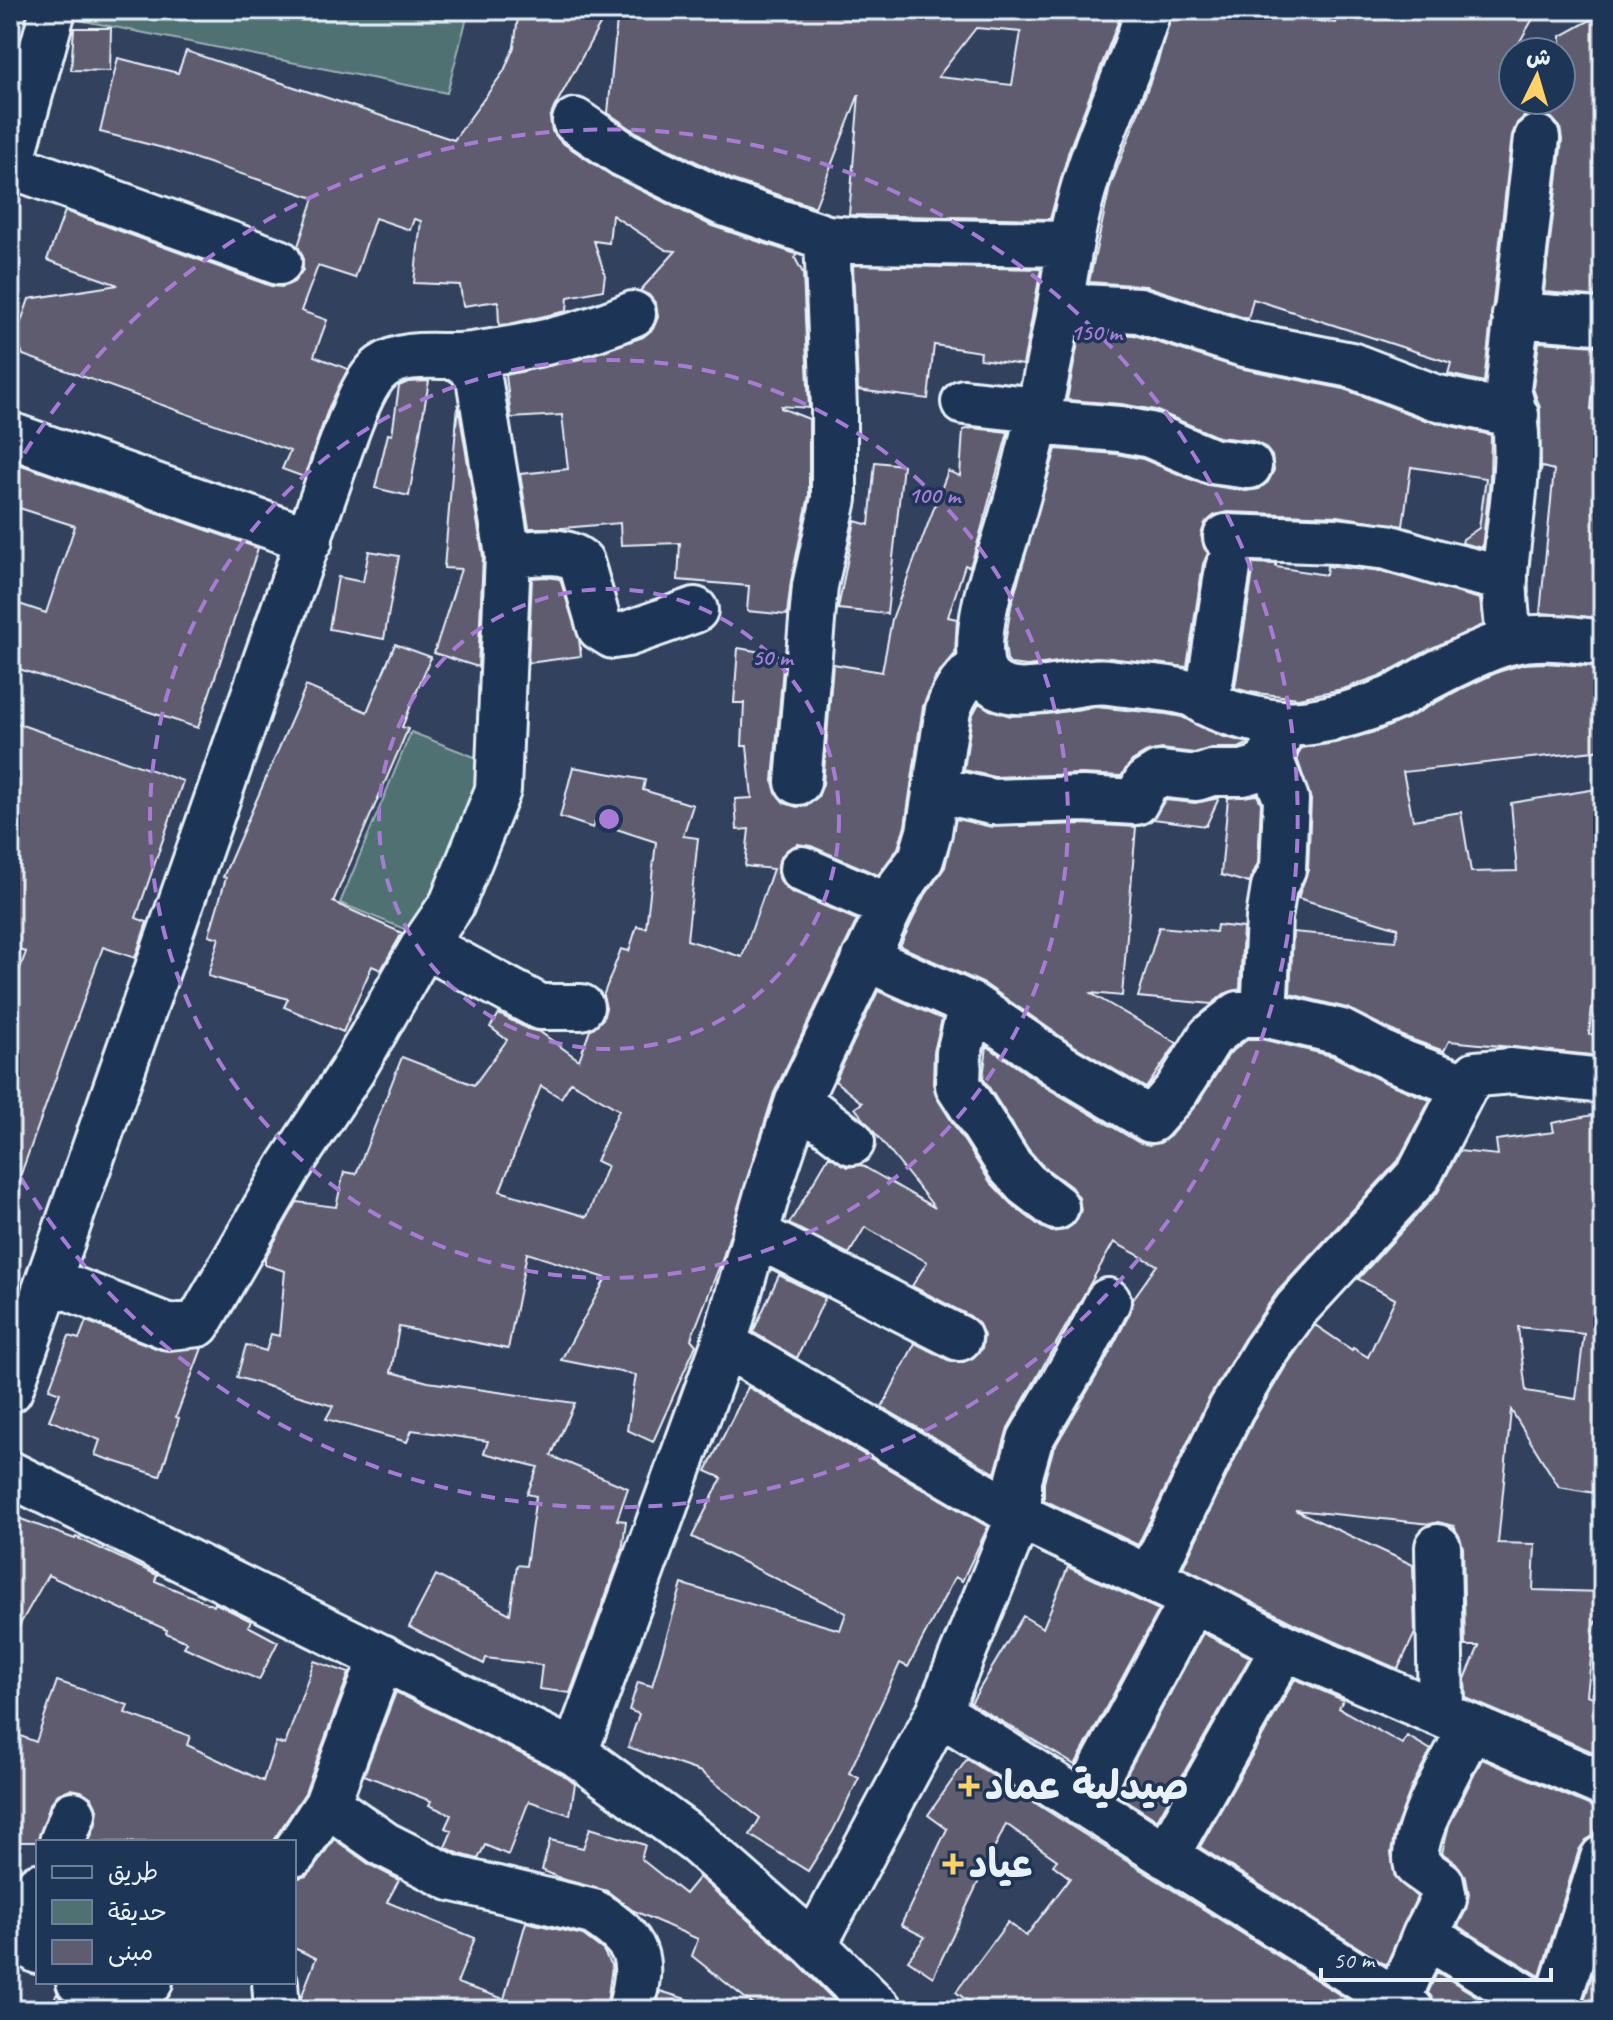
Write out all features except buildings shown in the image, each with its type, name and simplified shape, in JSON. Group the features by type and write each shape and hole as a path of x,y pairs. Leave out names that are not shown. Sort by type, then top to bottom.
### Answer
{"street":[{"path":"53,10 10,166 279,262"},
{"path":"1148,10 1132,63 1095,149 1069,244 1060,306 1036,416 1014,510 988,591 981,633 981,666 988,679 1006,689 1039,691 1078,682 1106,681 1194,694 1207,703 1249,717 1277,740 1286,799 1283,869 1274,887 1269,918 1264,1014"},
{"path":"575,121 623,154 710,197 827,238 1069,244"},
{"path":"1509,642 1505,579 1516,462 1516,415 1508,390 1537,138"},
{"path":"798,782 815,586 834,499 834,408 827,238"},
{"path":"1060,306 1139,310 1244,344 1351,365 1434,397 1516,415"},
{"path":"10,1390 357,408 369,383 381,368 397,360 422,356 457,357 552,342 604,327 633,314"},
{"path":"1515,315 1597,321"},
{"path":"49,1280 169,1327 198,1324 289,1167 352,1071 424,945 452,904 498,790 508,555 479,378 469,365 457,357"},
{"path":"964,402 1150,435 1211,461 1249,466"},
{"path":"10,435 310,540"},
{"path":"1207,703 1227,553 1336,541 1387,547 1425,560 1505,579"},
{"path":"508,555 559,553 574,556 581,562 600,628 613,636 695,610"},
{"path":"935,789 992,802 1083,799 1136,802 1146,782 1159,774 1197,778 1212,773 1243,773 1259,768 1277,740 1309,723 1390,700 1427,678 1509,642 1565,638 1603,643"},
{"path":"575,1753 724,1344 798,1101 900,887 921,859 929,832 953,695 981,666"},
{"path":"802,869 890,907"},
{"path":"424,945 540,1007 581,1007"},
{"path":"865,958 971,1005 1060,1066 1151,1120 1168,1103 1210,1037 1239,1014 1264,1014 1341,1032 1395,1060 1465,1086"},
{"path":"971,1005 959,1053 958,1085 1009,1165 1026,1184 1056,1207"},
{"path":"1150,1578 1224,1422 1265,1352 1297,1308 1419,1175 1465,1086 1476,1074 1512,1071 1603,1081"},
{"path":"798,1101 852,1142"},
{"path":"755,1234 959,1338"},
{"path":"814,1945 939,1712 1019,1516 1019,1479 1030,1440 1108,1301"},
{"path":"724,1344 1019,1516 1193,1599 1284,1647 1603,1784"},
{"path":"10,1474 575,1753 697,1842 814,1945 871,2007"},
{"path":"939,1712 1404,2006 1425,1935 1444,1899 1444,1891 1435,1876 1417,1866 1415,1848 1456,1720 1438,1547"},
{"path":"1083,1804 1193,1599"},
{"path":"1166,1856 1284,1647"},
{"path":"296,1851 327,1804 382,1657"},
{"path":"327,1804 384,1844 451,1878 593,1912 610,1923 626,1936 636,1954 639,1976 630,2010"},
{"path":"1555,2010 1603,1858"},
{"path":"10,1917 36,1889"},
{"path":"10,1927 36,1949"},
{"path":"1425,1935 1547,2010"},
{"path":"82,1984 97,1994 109,1994 148,1984"},
{"path":"275,1984 277,2010"}],"green space":[{"path":"81,10 469,10 447,93 79,20"},
{"path":"411,732 495,765 424,937 340,903"}],"place":[{"name":"صيدلية عماد","path":"969,1786"},
{"name":"عياد","path":"953,1864"}]}
